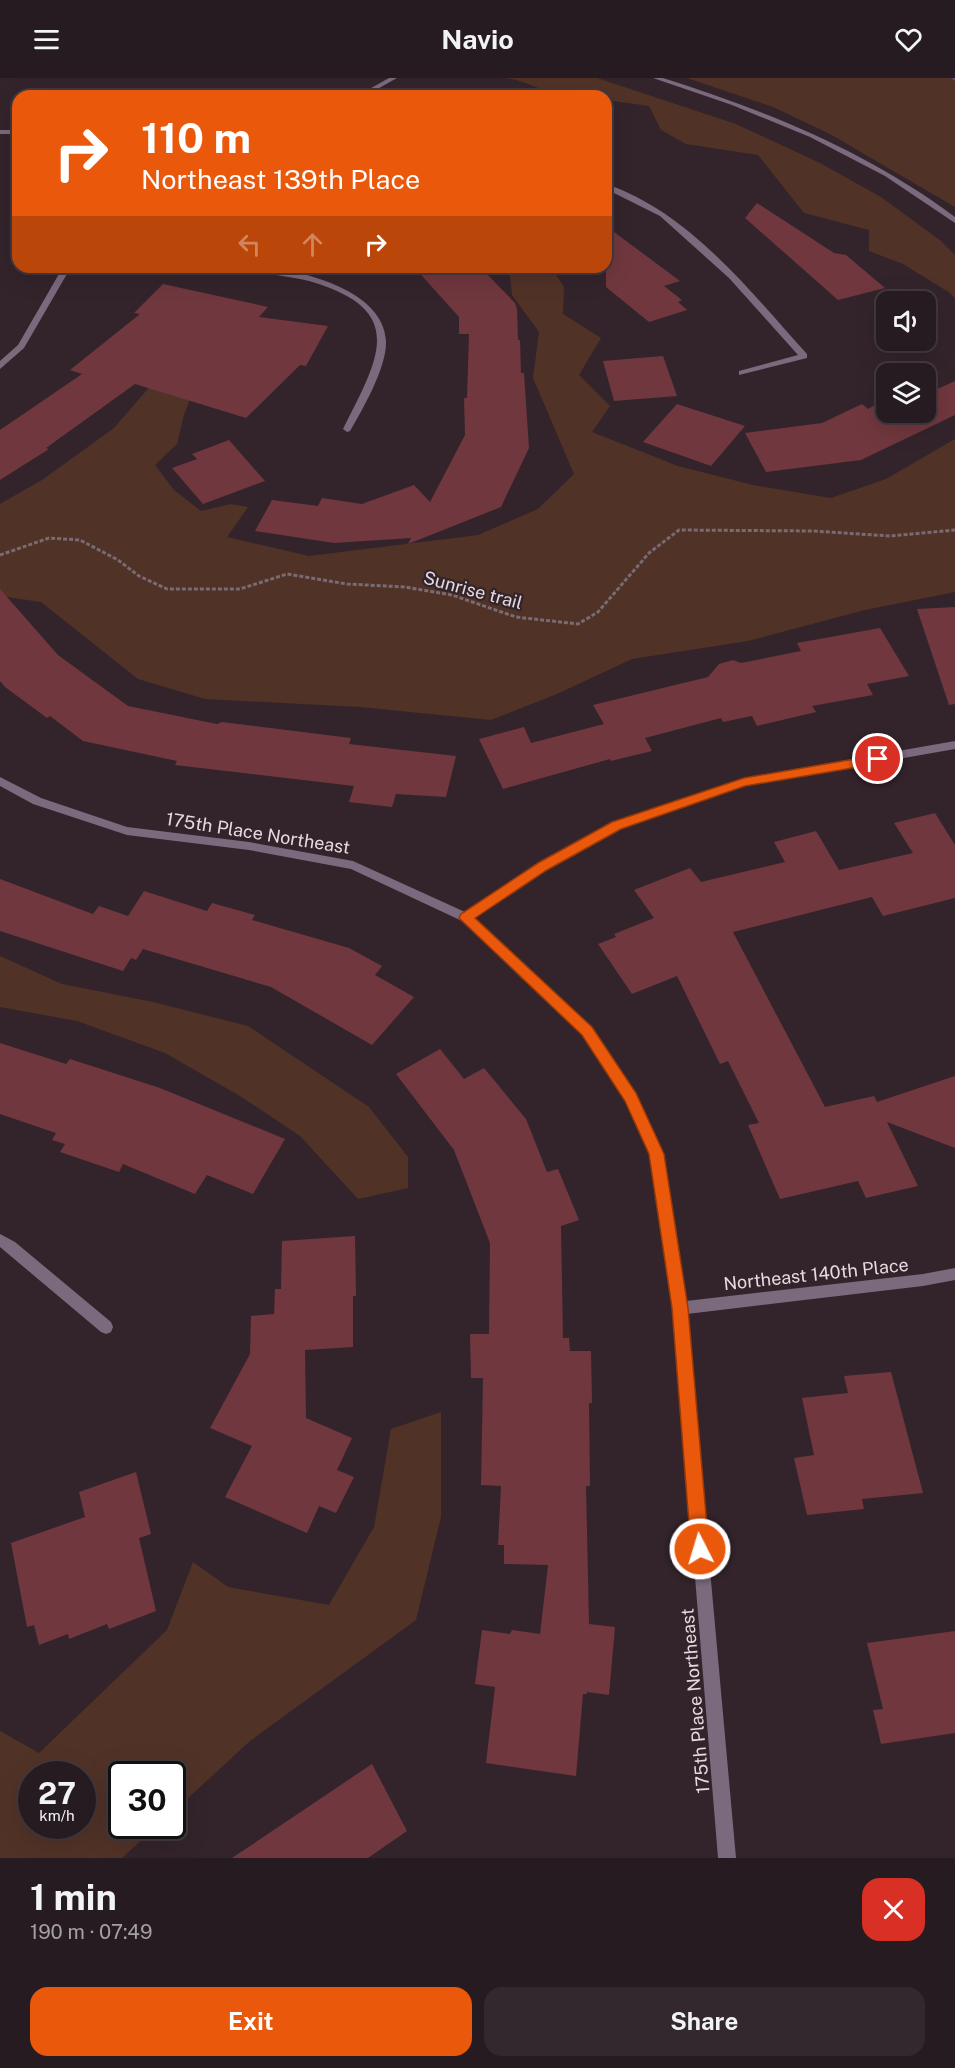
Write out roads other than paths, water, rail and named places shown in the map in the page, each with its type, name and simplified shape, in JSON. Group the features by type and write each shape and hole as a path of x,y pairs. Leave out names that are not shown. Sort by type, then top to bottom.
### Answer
{"street":[{"path":"371,90 394,78"},
{"path":"656,78 711,95 773,119 846,153 933,203 955,221"},
{"path":"612,189 663,214 732,276 804,356 742,373"},
{"path":"0,366 21,346 64,273"},
{"path":"284,273 312,279 355,296 374,315 382,339 376,367 347,429"},
{"path":"466,918 543,866 617,825 744,782 955,745"},
{"name":"175th Place Northeast","path":"0,781 37,801 127,831 249,846 353,865 466,918 587,1031 631,1098 656,1154 680,1308 727,1858"},
{"path":"0,1240 106,1327"},
{"name":"Northeast 140th Place","path":"680,1308 923,1280 955,1274"}]}
